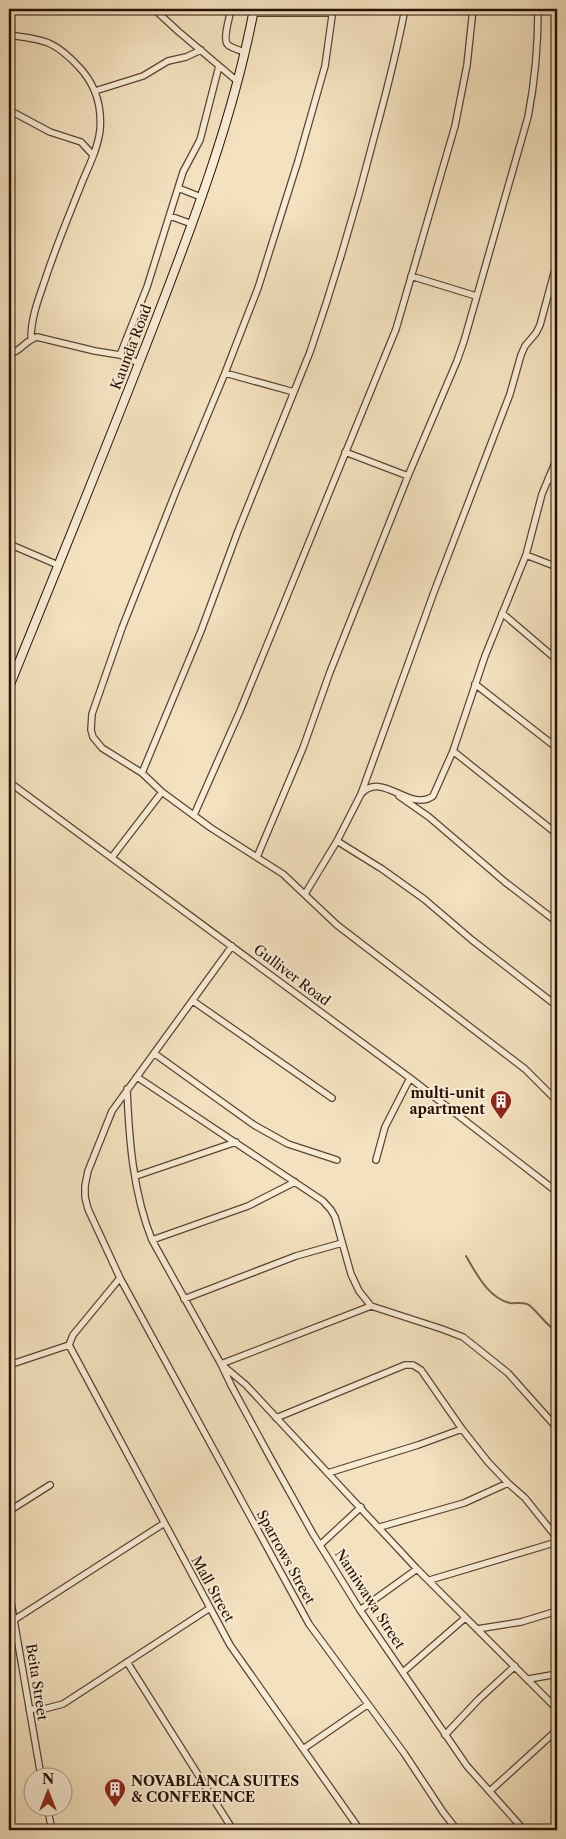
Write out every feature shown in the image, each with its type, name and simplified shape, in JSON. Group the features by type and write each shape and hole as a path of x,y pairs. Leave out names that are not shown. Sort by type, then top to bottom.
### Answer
{"main road":[{"name":"Kaunda Road","path":"9,687 139,363 192,224 237,81 254,11"}],"street":[{"path":"154,9 237,81"},
{"path":"231,9 226,43 228,46 244,52"},
{"path":"142,773 201,631 231,549 322,318 367,170 389,86 405,9"},
{"path":"194,815 240,711 396,329 455,126 467,65 473,9"},
{"path":"257,857 300,756 330,672 408,476 457,361 528,117 537,59 538,9"},
{"path":"254,11 332,11 325,66 258,288 122,628 92,714 91,730 97,743 142,773 162,792 226,839 283,874 337,925 525,1069 557,1101"},
{"path":"9,36 40,40 56,46 66,53 84,72 95,91 100,110 100,128 93,154 52,259 33,314 31,339"},
{"path":"95,91 143,76 168,61 186,57 201,50"},
{"path":"120,355 147,286 183,172 200,140 219,66"},
{"path":"9,110 50,132 81,142 93,154"},
{"path":"178,188 201,197"},
{"path":"170,216 192,224"},
{"path":"305,894 337,842 361,794 434,592 510,394 525,346 540,325 557,262"},
{"path":"411,276 476,296"},
{"path":"9,354 18,351 31,339 43,338 120,355 139,363"},
{"path":"225,373 294,392"},
{"path":"345,452 408,476"},
{"path":"361,794 366,789 374,786 416,800 428,799 433,796 453,751 475,684 526,555 542,494 557,458"},
{"path":"548,479 557,482"},
{"path":"9,544 58,565"},
{"path":"526,555 557,567"},
{"path":"502,613 557,660"},
{"path":"475,684 557,748"},
{"path":"453,751 557,834"},
{"name":"Gulliver Road","path":"9,782 410,1078 557,1192"},
{"path":"390,790 429,817 505,882 557,922"},
{"path":"112,857 162,792"},
{"path":"337,842 382,869 424,898 472,940 557,1006"},
{"name":"Sparrows Street","path":"232,946 112,1111 84,1186 88,1209 120,1278 309,1624 404,1753 443,1812 458,1830"},
{"path":"193,1001 332,1098"},
{"path":"155,1054 254,1125 288,1144 337,1160"},
{"path":"137,1077 317,1197 332,1210 355,1282 371,1306 463,1337 508,1373 557,1428"},
{"path":"376,1160 385,1127 410,1078"},
{"path":"127,1089 136,1176 141,1206 152,1240 222,1364 246,1385 417,1569 557,1709"},
{"path":"136,1176 236,1142"},
{"path":"152,1240 248,1206 295,1182"},
{"path":"184,1299 296,1256 342,1244"},
{"path":"9,1366 69,1345 73,1335 120,1278"},
{"path":"222,1364 371,1306"},
{"name":"Mall Street","path":"69,1345 163,1524 239,1660 360,1830"},
{"name":"Namiwawa Street","path":"222,1364 232,1387 270,1457 320,1545 360,1610 444,1736 467,1766 524,1830"},
{"path":"276,1418 409,1365 421,1370 488,1462 525,1498 557,1538"},
{"path":"328,1473 418,1445 462,1428"},
{"path":"380,1527 464,1502 508,1483"},
{"path":"9,1511 50,1486"},
{"path":"320,1545 361,1507"},
{"path":"14,1620 163,1524"},
{"path":"430,1580 557,1542"},
{"path":"360,1610 417,1569"},
{"name":"Beita Street","path":"9,1591 39,1766"},
{"path":"29,1709 63,1704 210,1608"},
{"path":"477,1629 521,1622 557,1611"},
{"path":"403,1672 465,1618"},
{"path":"127,1662 234,1830"},
{"path":"444,1736 479,1698 515,1666"},
{"path":"529,1679 557,1674"},
{"path":"303,1749 367,1705"},
{"path":"490,1791 557,1730"},
{"path":"49,1816 52,1830"},
{"path":"551,1830 557,1825"}],"waterway":[{"path":"466,1256 483,1284 495,1296 510,1303 529,1305 557,1332"}],"place":[{"name":"multi-unit apartment","path":"501,1120"},
{"name":"NOVABLANCA SUITES & CONFERENCE","path":"115,1808"}]}
